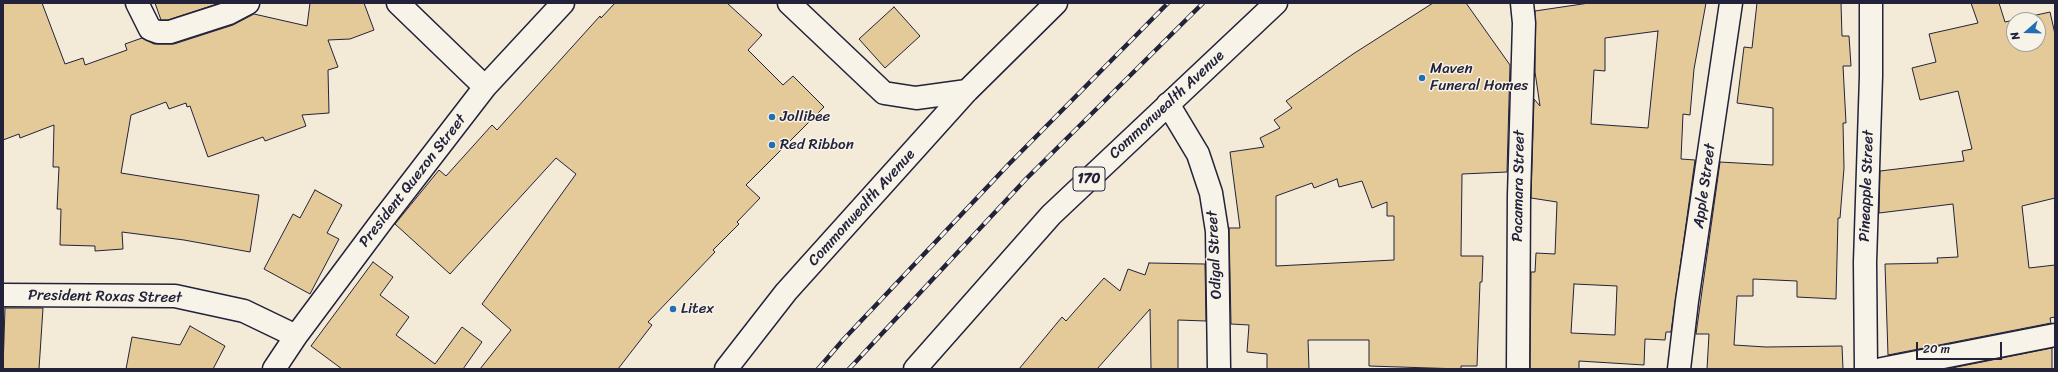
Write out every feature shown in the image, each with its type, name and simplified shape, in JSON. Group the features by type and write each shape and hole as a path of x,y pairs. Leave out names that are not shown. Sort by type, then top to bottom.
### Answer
{"street":[{"path":"137,3 150,29 158,32 170,32 229,13 248,3"},
{"path":"398,3 485,87"},
{"name":"President Quezon Street","path":"274,369 296,336 384,218 485,87 563,3"},
{"path":"789,3 884,93 916,98 967,91"},
{"name":"Commonwealth Avenue","path":"726,369 786,292 967,91 1056,3"},
{"name":"Commonwealth Avenue","path":"915,369 1051,215 1276,3"},
{"name":"Pacamara Street","path":"1518,369 1518,195 1524,24 1522,3"},
{"name":"Apple Street","path":"1679,369 1686,301 1731,3"},
{"name":"Pineapple Street","path":"1866,369 1865,262 1871,76 1871,3"},
{"name":"Odigal Street","path":"1168,104 1198,154 1211,192 1217,231 1219,369"},
{"name":"President Roxas Street","path":"3,295 175,296 244,311 296,336"},
{"path":"1882,369 2055,335"}],"building":[{"path":"3,3 42,3 65,64 83,58 85,65 127,50 125,44 142,38 154,44 174,44 233,25 254,14 307,26 310,3 364,3 374,30 350,39 328,40 338,67 328,70 329,113 302,115 306,126 265,141 263,137 208,157 190,106 187,107 186,103 169,109 166,102 131,115 121,173 259,195 250,252 184,240 122,232 123,249 95,251 95,246 60,245 61,209 57,209 59,167 53,167 54,125 20,138 19,134 3,140"},
{"path":"155,3 217,4 168,20 161,20"},
{"path":"615,3 727,3 762,35 748,50 783,85 793,76 824,107 746,185 760,198 737,222 739,224 713,250 715,252 648,322 652,325 618,369 480,369 511,330 482,304 576,174 556,158 450,274 395,224 439,170 446,176 492,125 497,130 600,16 601,18"},
{"path":"1433,3 1466,3 1510,65 1507,172 1462,174 1461,256 1483,256 1482,282 1480,282 1477,366 1461,366 1461,369 1369,366 1369,340 1308,340 1309,369 1267,369 1267,354 1247,352 1249,325 1231,324 1229,228 1240,228 1230,152 1264,147 1260,138 1280,128 1274,120 1292,108 1286,101 1353,54","holes":["1337,179 1339,187 1362,181 1372,208 1387,202 1387,216 1394,216 1394,260 1276,266 1276,196 1312,183 1314,188"]},
{"path":"1589,3 1706,3 1694,69 1690,115 1683,114 1681,159 1695,160 1671,332 1666,332 1665,340 1645,339 1644,365 1579,361 1579,369 1530,369 1531,272 1535,272 1536,253 1555,254 1557,202 1531,198 1534,99 1540,106 1535,72 1535,11","holes":["1658,31 1648,128 1591,124 1594,70 1605,71 1605,38","1574,284 1617,286 1615,335 1571,333"]},
{"path":"1757,3 1841,3 1842,36 1849,36 1851,66 1843,66 1846,123 1843,123 1844,168 1840,218 1838,218 1836,299 1797,297 1797,281 1753,279 1753,296 1737,296 1734,345 1766,347 1842,346 1843,369 1707,369 1709,334 1696,334 1720,162 1773,165 1773,108 1737,103 1744,47 1752,48"},
{"path":"1971,3 1999,3 2006,22 2006,52 2046,52 2046,13 2050,12 2055,34 2055,198 2022,206 2029,268 2055,265 2055,317 2050,318 2051,323 1888,355 1885,264 1938,263 1937,258 1958,257 1953,204 1879,213 1880,171 1964,161 1962,151 1972,149 1958,91 1920,100 1912,68 1936,62 1929,34 1978,23"},
{"path":"894,7 920,36 885,68 859,39"},
{"path":"315,190 342,205 327,233 339,239 310,294 264,269 293,214 300,218"},
{"path":"373,262 393,277 380,295 409,317 396,335 435,364 462,327 482,342 463,369 342,369 311,346"},
{"path":"1149,263 1205,264 1206,321 1178,320 1178,369 1151,369 1150,309 1097,369 1019,369 1062,317 1066,321 1104,278 1120,291 1128,269 1145,275"},
{"path":"5,308 43,308 39,369 3,369"},
{"path":"190,326 225,346 213,369 126,369 132,337 180,345"},
{"path":"2052,348 2052,369 1947,369"}],"railway":[{"path":"818,369 843,340 1009,164 1168,3"},
{"path":"849,369 1026,179 1203,3"}],"place":[{"name":"Maven Funeral Homes","path":"1422,78"},
{"name":"Jollibee","path":"772,117"},
{"name":"Red Ribbon","path":"772,145"},
{"name":"Litex","path":"673,309"}]}
